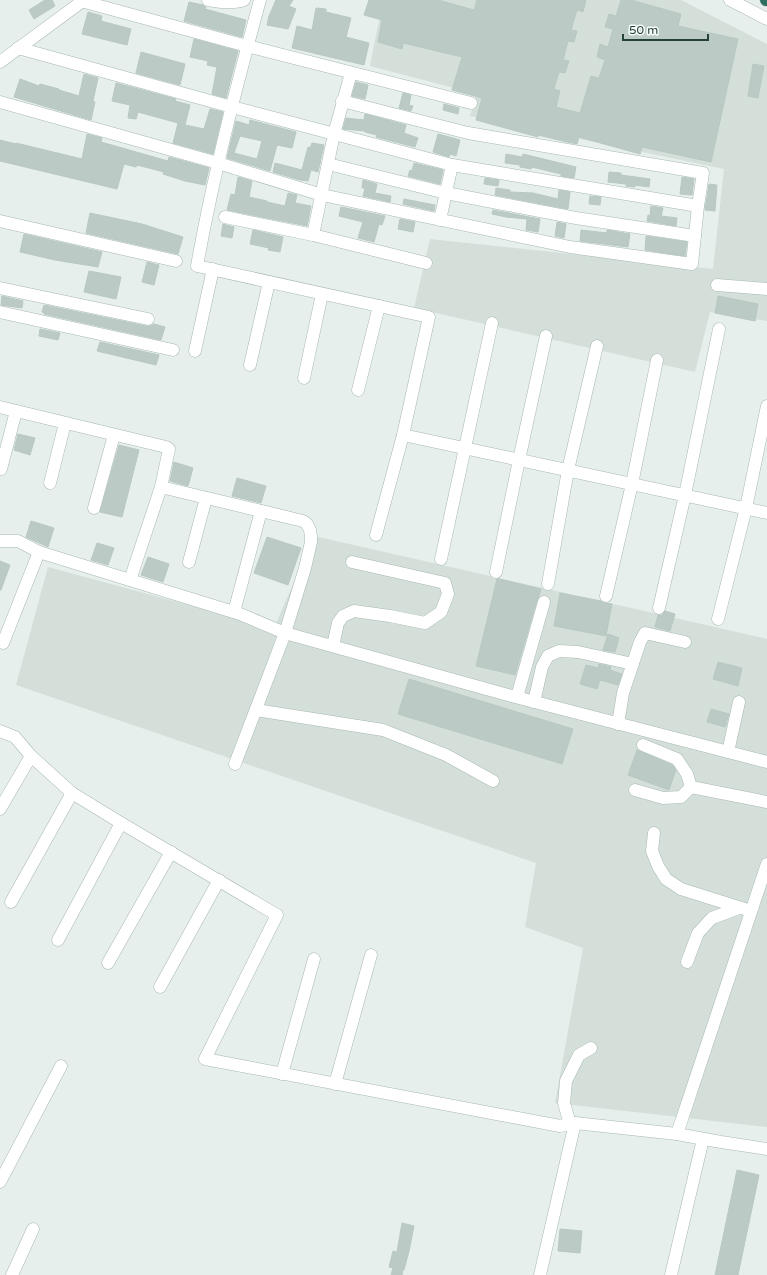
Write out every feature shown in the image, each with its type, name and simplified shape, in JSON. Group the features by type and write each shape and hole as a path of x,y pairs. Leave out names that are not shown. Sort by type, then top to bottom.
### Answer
{"street":[{"path":"208,0 216,2 240,2 244,0"},
{"path":"260,0 218,163 204,225 197,266 429,318 404,435 376,535"},
{"path":"730,0 767,19"},
{"path":"0,62 82,1 247,46 471,103"},
{"path":"18,48 232,107 452,165 698,206"},
{"path":"313,235 334,134 351,72"},
{"path":"0,102 218,163 322,194 570,247 692,264 703,173 468,133 342,101"},
{"path":"328,164 446,194 576,218 695,236"},
{"path":"440,220 452,165"},
{"path":"225,217 313,235 426,263"},
{"path":"0,221 176,261"},
{"path":"195,351 213,270"},
{"path":"250,365 269,282"},
{"path":"717,285 767,289"},
{"path":"0,288 148,320"},
{"path":"304,378 322,294"},
{"path":"358,390 378,306"},
{"path":"0,312 173,350"},
{"path":"441,558 492,323"},
{"path":"659,608 685,495 719,329"},
{"path":"496,572 546,336"},
{"path":"548,584 568,470 597,346"},
{"path":"606,596 632,484 657,360"},
{"path":"718,619 746,508 767,406"},
{"path":"0,407 169,449 161,487 130,580"},
{"path":"1,469 16,411"},
{"path":"50,482 65,422"},
{"path":"94,508 114,435"},
{"path":"404,435 767,513"},
{"path":"161,487 303,521 307,524 311,536 305,568 285,633 235,764"},
{"path":"189,562 206,498"},
{"path":"234,612 261,511"},
{"path":"0,541 18,542 40,552 234,612 285,633 534,702 767,762"},
{"path":"3,643 40,552"},
{"path":"333,646 338,623 343,616 348,613 354,611 425,623 441,612 448,594 445,583 352,562"},
{"path":"517,697 544,602"},
{"path":"618,724 623,693 640,642 645,633 685,642"},
{"path":"534,702 542,667 548,656 559,651 578,652 633,664"},
{"path":"728,752 740,702"},
{"path":"256,710 383,730 446,755 493,782"},
{"path":"0,731 15,737 31,756 72,793 277,915 205,1059 560,1126 572,1123 677,1134 767,1149"},
{"path":"643,745 677,759 687,774 691,787"},
{"path":"0,810 31,756"},
{"path":"635,790 663,798 681,797 691,787"},
{"path":"691,787 767,802"},
{"path":"11,902 72,793"},
{"path":"58,940 121,823"},
{"path":"654,834 652,851 658,866 666,878 682,889 751,911"},
{"path":"108,963 171,852"},
{"path":"677,1134 751,911 763,890 767,864"},
{"path":"160,987 219,880"},
{"path":"687,962 698,933 712,918 739,908"},
{"path":"335,1084 371,955"},
{"path":"282,1074 314,959"},
{"path":"540,1275 572,1123 564,1103 566,1081 579,1055 591,1048"},
{"path":"0,1182 61,1066"},
{"path":"671,1275 704,1139"},
{"path":"12,1275 33,1229"}],"shaded area":[{"path":"383,0 681,0 767,44 767,321 710,312 695,372 414,308 430,239 713,269 724,169 470,116 477,94 370,66"},
{"path":"314,536 767,639 767,1127 555,1103 583,948 525,927 536,863 16,685 48,567 274,628"}],"building":[{"path":"45,0 52,0 55,6 34,19 29,10"},
{"path":"276,0 293,0 289,6 296,9 288,29 267,25"},
{"path":"369,0 438,0 474,10 477,0 586,0 583,12 577,10 571,30 577,31 574,42 568,41 563,60 569,61 565,73 559,72 554,89 560,91 556,107 580,113 591,76 599,78 605,60 597,57 600,44 608,47 613,29 605,27 609,14 616,16 621,0 631,0 681,14 678,26 738,39 711,162 642,147 640,154 579,137 577,144 538,135 538,137 476,120 482,98 452,90 462,57 403,43 402,49 378,42 382,20 364,15"},
{"path":"189,2 203,5 206,7 205,9 246,20 242,37 184,21"},
{"path":"316,8 326,9 326,12 351,18 346,37 369,43 364,65 292,48 297,26 312,30"},
{"path":"88,12 102,16 101,21 131,29 127,45 82,34"},
{"path":"194,39 238,51 226,98 212,94 217,67 207,65 208,61 190,57"},
{"path":"141,52 185,64 180,85 136,73"},
{"path":"753,64 764,66 758,98 748,96"},
{"path":"84,74 98,78 91,120 14,97 20,79 39,86 40,84 79,96"},
{"path":"356,82 368,85 365,99 352,96"},
{"path":"116,83 176,99 175,101 190,105 185,125 204,129 210,109 223,112 213,154 173,143 178,123 138,112 136,119 128,118 130,105 112,101"},
{"path":"403,93 411,95 409,105 413,106 411,111 399,108"},
{"path":"444,104 459,108 458,114 443,110"},
{"path":"365,114 406,125 404,133 418,138 415,147 376,137 377,135 365,131 343,129 346,118 364,120"},
{"path":"250,120 296,132 292,148 277,145 270,171 227,158 236,121 249,125","holes":["240,136 262,141 257,159 234,153"]},
{"path":"87,134 102,138 101,142 168,161 169,157 209,168 205,185 185,181 163,174 164,172 137,165 136,167 124,164 117,189 0,161 0,140 82,159"},
{"path":"438,134 460,140 456,156 450,154 449,157 433,152"},
{"path":"312,143 324,145 318,172 311,170 308,181 273,172 275,163 302,170 308,147 310,148"},
{"path":"506,154 522,157 523,154 576,167 574,178 561,176 561,174 532,167 531,169 520,167 520,165 505,163"},
{"path":"414,163 443,170 440,184 408,176 410,170 412,171"},
{"path":"609,172 650,179 649,187 635,185 635,187 626,186 626,184 608,182"},
{"path":"238,177 252,181 249,197 285,206 288,193 297,195 295,203 311,206 307,226 227,210 231,194 235,195"},
{"path":"682,177 694,179 692,195 680,194"},
{"path":"485,178 499,180 498,186 484,184"},
{"path":"363,180 377,184 375,193 391,196 390,202 363,196 365,188 362,188"},
{"path":"709,184 717,185 715,211 705,210"},
{"path":"496,188 510,190 510,192 533,193 558,199 559,190 570,192 568,209 495,195"},
{"path":"590,196 601,197 600,205 589,204"},
{"path":"404,199 435,205 434,211 403,204"},
{"path":"651,206 663,208 661,216 677,218 676,226 647,221 648,215 650,216"},
{"path":"341,207 385,216 382,225 379,224 374,242 358,238 363,222 339,216"},
{"path":"493,210 540,219 538,232 526,230 527,219 492,214"},
{"path":"90,213 142,224 183,237 178,254 86,233"},
{"path":"400,219 415,222 413,232 398,229"},
{"path":"557,222 566,224 564,238 555,236"},
{"path":"223,224 234,227 232,238 221,236"},
{"path":"253,230 283,237 280,252 250,244"},
{"path":"581,230 607,233 607,230 630,234 628,247 580,241"},
{"path":"24,234 102,252 98,267 55,260 20,252"},
{"path":"646,236 687,242 685,256 645,250"},
{"path":"147,262 159,265 154,285 142,282"},
{"path":"89,271 121,277 116,299 84,292"},
{"path":"2,296 23,301 22,308 1,305"},
{"path":"718,296 758,304 755,321 715,313"},
{"path":"44,305 146,326 151,326 154,324 165,327 161,340 44,314 42,312"},
{"path":"40,329 60,333 58,340 39,336"},
{"path":"100,342 159,355 156,365 97,351"},
{"path":"18,434 35,438 30,455 14,450"},
{"path":"119,445 139,450 122,517 100,512"},
{"path":"174,462 193,468 188,486 170,481"},
{"path":"237,478 266,486 261,503 232,496"},
{"path":"31,521 54,528 48,547 26,537"},
{"path":"267,537 301,548 288,585 254,573"},
{"path":"97,543 114,548 108,565 91,560"},
{"path":"148,557 169,564 163,582 141,575"},
{"path":"0,561 10,565 1,590 0,590"},
{"path":"497,579 541,589 515,675 476,666"},
{"path":"560,593 612,604 606,636 554,626"},
{"path":"665,611 675,614 670,631 655,627 658,615 662,615"},
{"path":"608,634 619,638 615,652 603,650"},
{"path":"718,662 742,668 738,686 713,679"},
{"path":"599,664 611,667 610,670 622,674 618,685 600,680 597,689 580,684 586,665 598,668"},
{"path":"409,679 573,729 562,764 398,714"},
{"path":"711,709 729,714 725,727 707,722"},
{"path":"637,750 672,765 676,770 669,790 628,775"},
{"path":"737,1170 759,1175 738,1275 715,1275"},
{"path":"402,1223 414,1226 409,1251 402,1275 391,1275 393,1268 389,1267 393,1251 397,1252"},
{"path":"560,1229 582,1231 580,1253 558,1251"}]}
